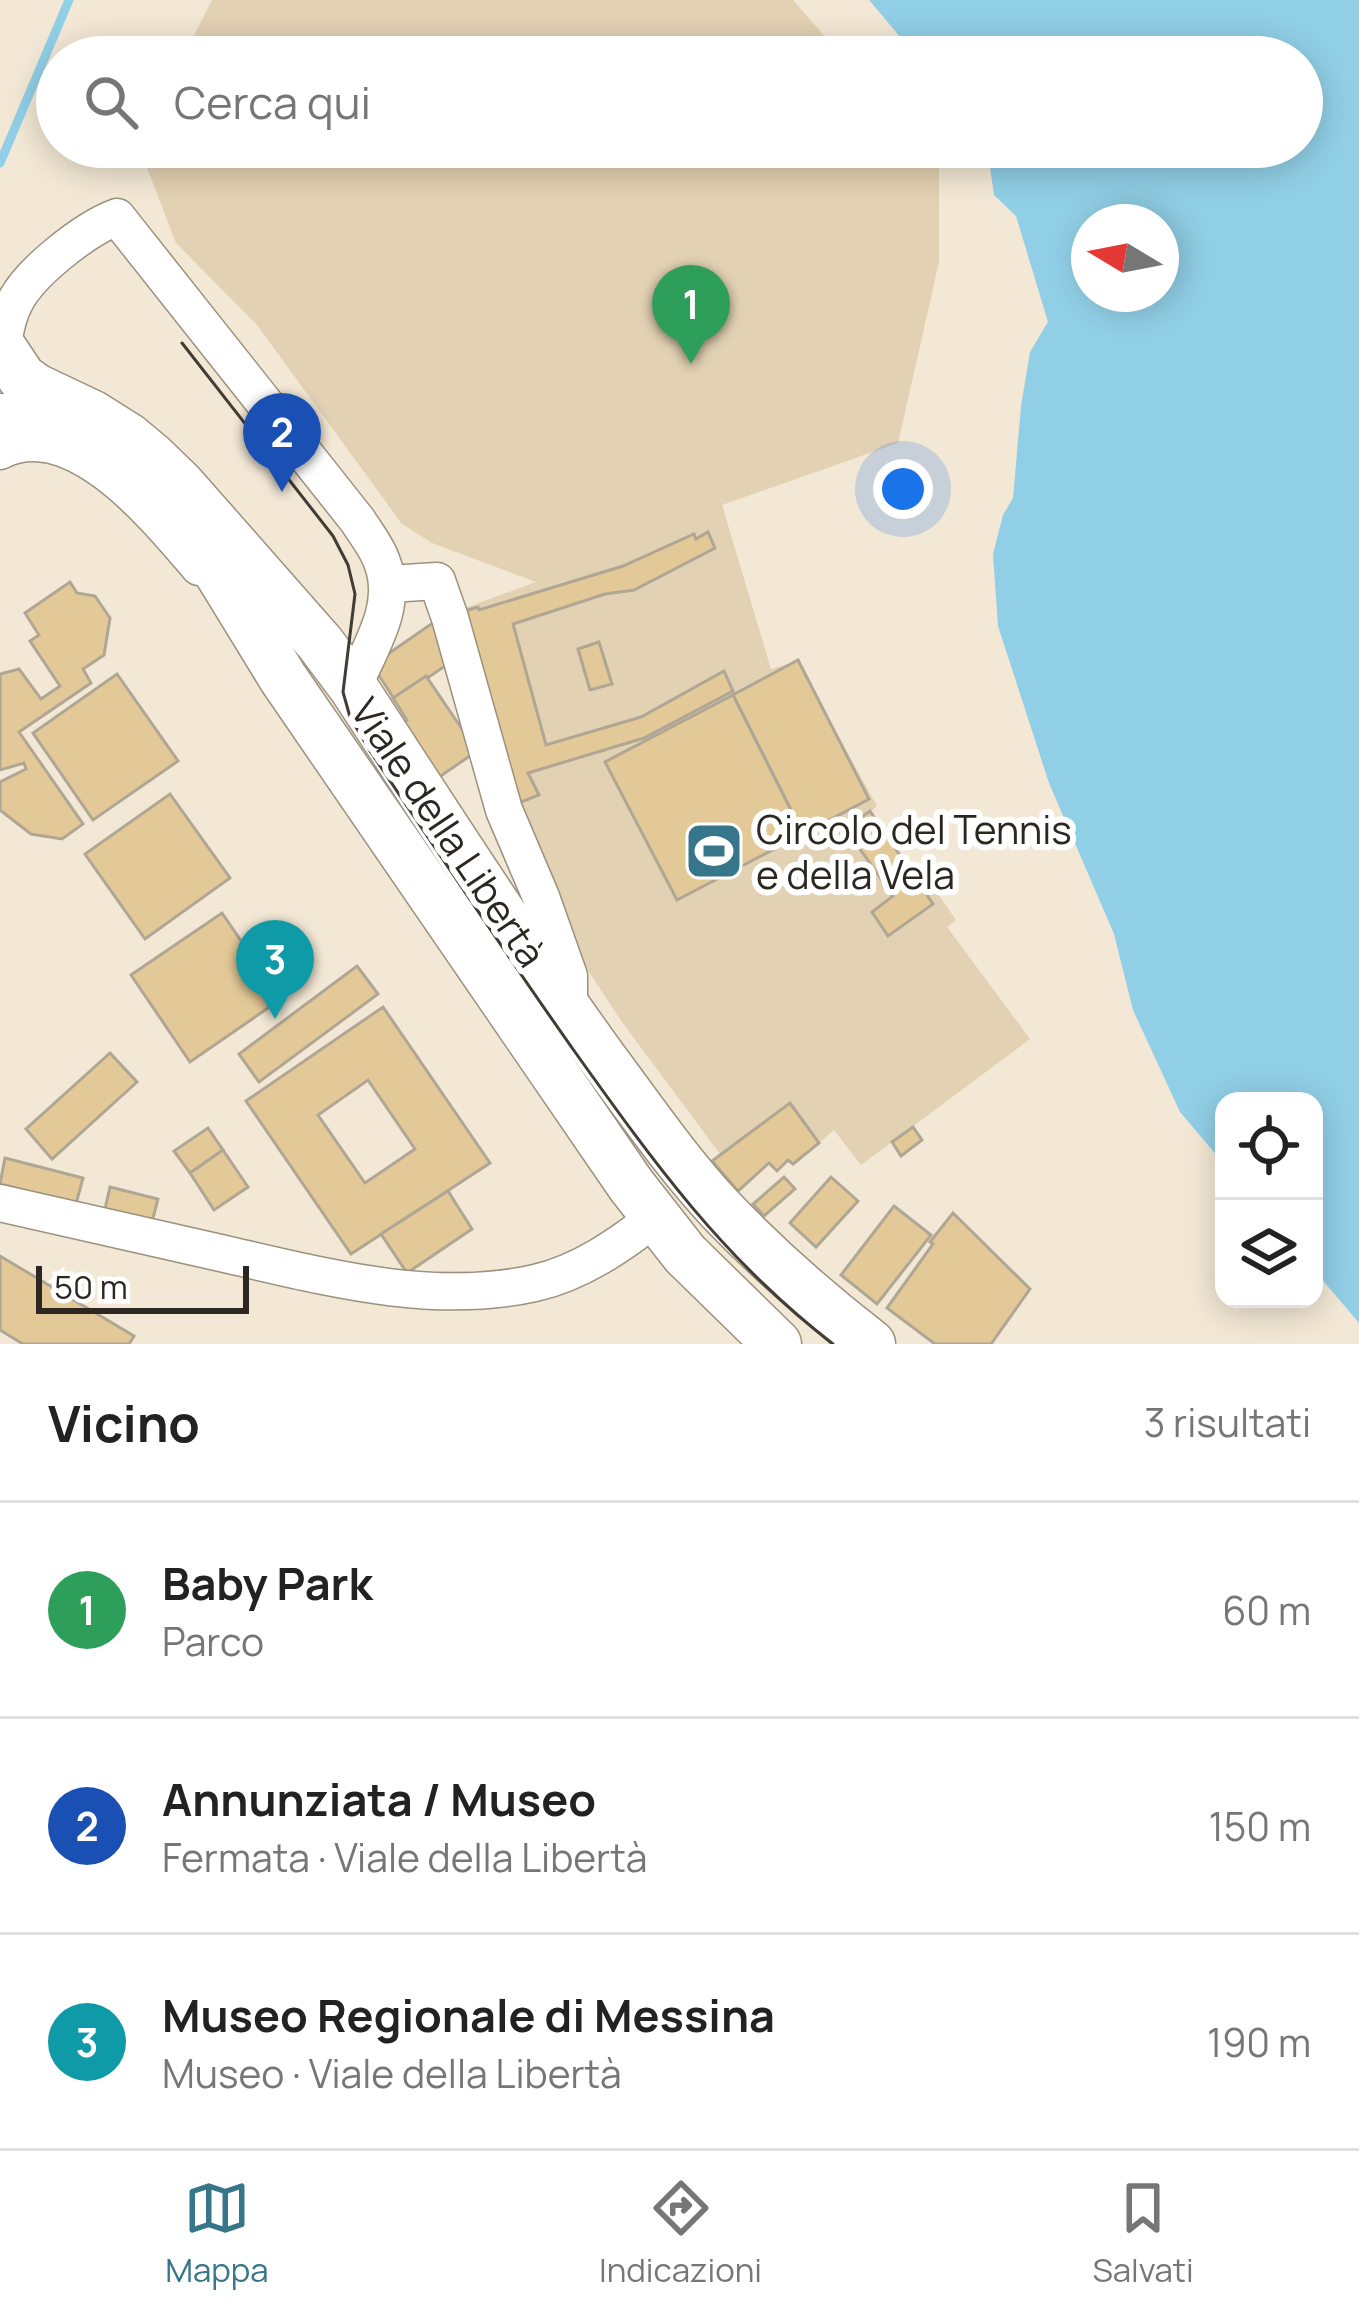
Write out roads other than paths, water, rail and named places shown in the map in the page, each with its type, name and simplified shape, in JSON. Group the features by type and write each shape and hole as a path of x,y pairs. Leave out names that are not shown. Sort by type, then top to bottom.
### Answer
{"main road":[{"path":"0,387 1,346"},
{"name":"Viale della Libertà","path":"1,346 22,377 36,388 93,415 152,457 290,610 352,687 569,1012 672,1152 720,1209 792,1279 871,1344"},
{"name":"Viale della Libertà","path":"0,418 39,419 85,437 117,458 166,505 215,568 283,678 656,1217 696,1266 777,1344"}],"street":[{"path":"1,346 9,315 28,282 100,223 117,217 358,521 381,558 388,607 352,687"},
{"path":"0,451 12,445 61,446 107,475 165,527 246,618"},
{"path":"388,584 436,581 504,810 569,976 569,1012"},
{"path":"0,1203 348,1282 429,1289 502,1288 559,1276 591,1261 656,1217"}],"water":[{"path":"869,0 1359,0 1359,1323 1323,1281 1323,1092 1215,1092 1215,1153 1180,1112 1133,1010 1114,934 1049,783 998,626 993,554 1003,515 1013,498 1030,352 1048,322 1016,216 994,195 990,168 1323,168 1323,36 899,36"}],"waterway":[{"path":"54,36 69,0"},
{"path":"0,163 36,78"}],"tram line":[{"path":"182,343 333,536 348,565 355,594 343,692 350,717 370,751 549,1015 663,1171 724,1244 833,1344"}],"place":[{"name":"Baby Park","path":"691,364"},
{"name":"Annunziata / Museo","path":"282,492"},
{"name":"Circolo del Tennis e della Vela","path":"714,851"},
{"name":"Museo Regionale di Messina","path":"275,1019"}]}
